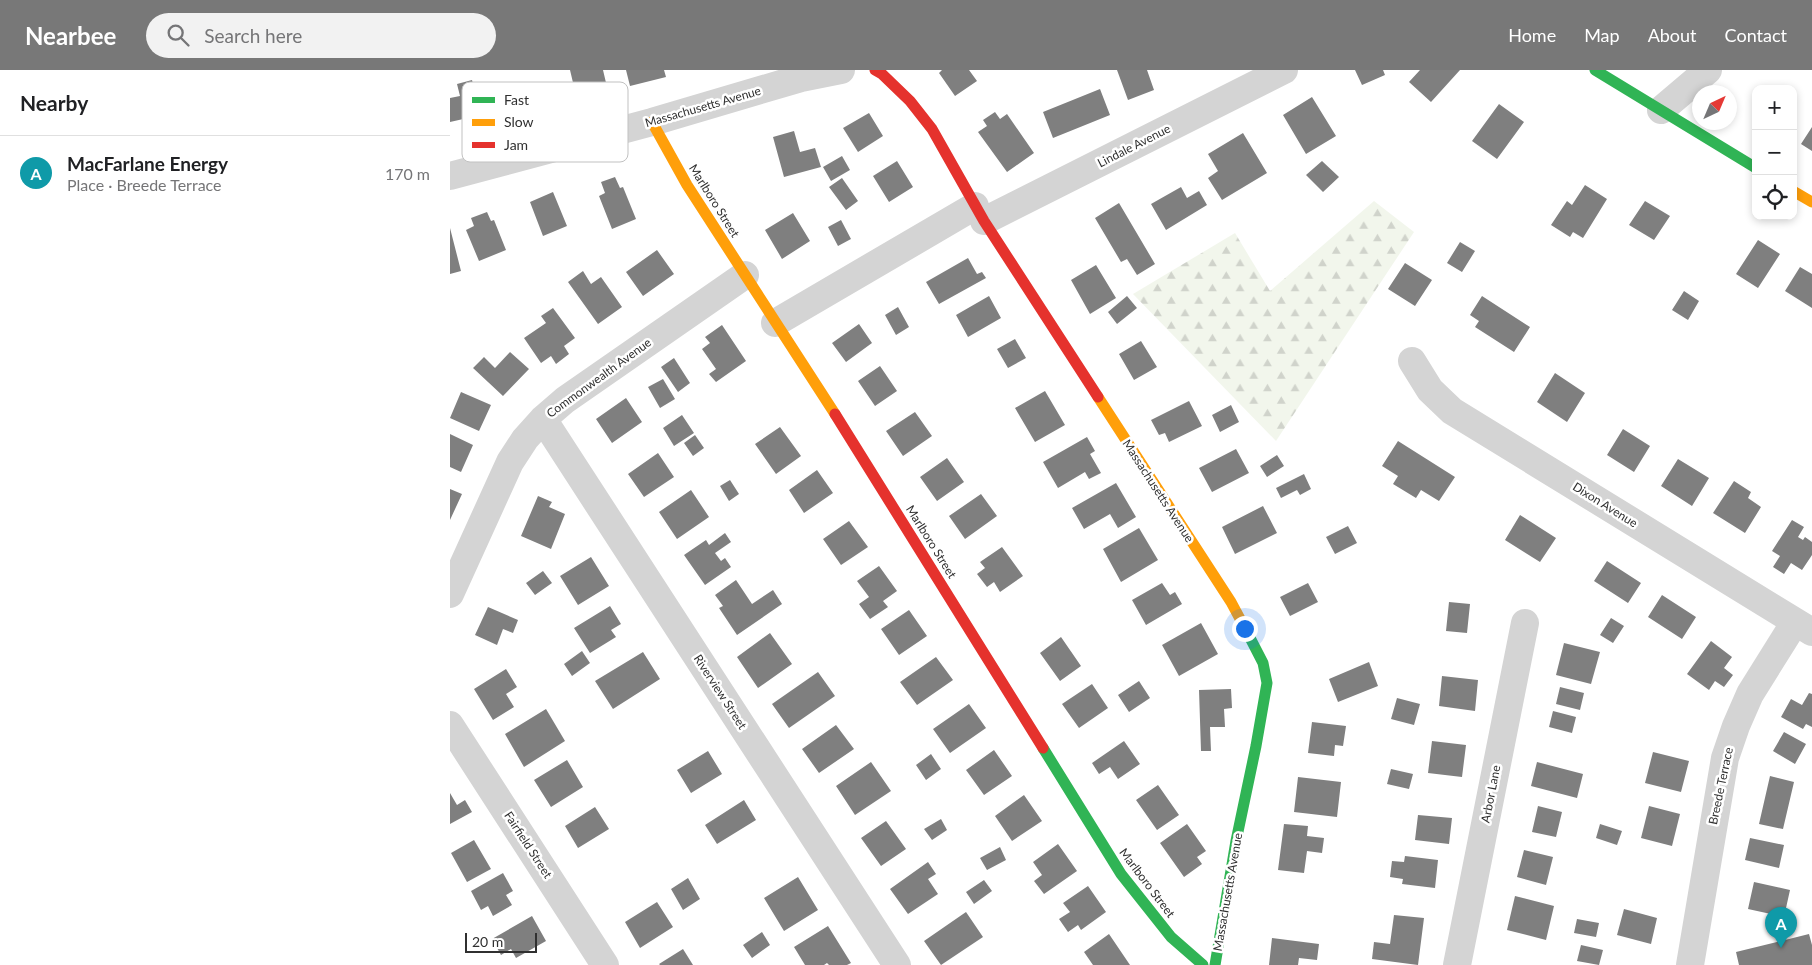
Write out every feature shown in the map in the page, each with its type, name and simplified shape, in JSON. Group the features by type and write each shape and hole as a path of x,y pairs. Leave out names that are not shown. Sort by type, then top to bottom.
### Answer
{"street":[{"name":"Massachusetts Avenue","path":"628,128 801,78 841,70"},
{"name":"Massachusetts Avenue","path":"875,70 882,74 910,101 932,129 979,214 1232,602 1263,663 1267,683 1236,841 1215,965"},
{"name":"Lindale Avenue","path":"775,323 979,214 1284,70"},
{"path":"1595,70 1752,166"},
{"path":"1661,110 1708,70"},
{"name":"Marlboro Street","path":"652,122 687,185 860,453 1120,874 1171,937 1203,965"},
{"name":"Massachusetts Avenue","path":"450,176 502,162"},
{"path":"1797,193 1812,202"},
{"name":"Commonwealth Avenue","path":"450,594 510,462 525,439 543,418 565,400 745,275"},
{"name":"Dixon Avenue","path":"1412,361 1430,390 1452,410 1804,627"},
{"name":"Riverview Street","path":"543,418 897,965"},
{"name":"Arbor Lane","path":"1457,965 1525,623"},
{"name":"Breede Terrace","path":"1690,965 1725,758 1750,694 1804,627"},
{"name":"Fairfield Street","path":"450,725 606,965"}],"green space":[{"path":"1374,201 1414,232 1276,441 1133,294 1235,233 1270,291"}],"building":[{"path":"570,70 603,70 606,82 573,82"},
{"path":"626,70 664,70 666,77 630,86"},
{"path":"942,70 969,70 977,81 955,96 939,73"},
{"path":"1117,70 1147,70 1154,90 1128,100"},
{"path":"1355,70 1383,70 1385,75 1362,85"},
{"path":"1420,70 1460,70 1431,102 1409,82"},
{"path":"462,83 462,119 450,122 450,98 460,96 457,84"},
{"path":"1100,89 1110,115 1053,138 1043,112"},
{"path":"1312,97 1336,136 1306,154 1283,115"},
{"path":"1499,104 1524,122 1497,159 1472,141"},
{"path":"995,112 1000,119 1007,114 1034,153 1007,172 978,132 987,126 983,120"},
{"path":"869,113 883,136 858,152 843,128"},
{"path":"1812,127 1812,151 1801,144"},
{"path":"794,131 800,152 815,148 821,167 784,177 773,137"},
{"path":"1243,133 1267,173 1222,200 1208,178 1218,171 1208,154"},
{"path":"842,156 850,170 831,181 823,167"},
{"path":"897,161 913,187 889,202 873,176"},
{"path":"1322,161 1339,177 1323,192 1306,175"},
{"path":"615,177 620,188 623,187 636,219 612,229 599,196 605,193 601,182"},
{"path":"842,178 858,201 846,210 829,187"},
{"path":"1585,185 1607,199 1583,238 1573,232 1570,237 1551,225 1567,201 1572,205"},
{"path":"1181,187 1187,198 1199,191 1207,205 1166,230 1151,204"},
{"path":"553,192 567,226 543,236 530,202"},
{"path":"1645,201 1670,216 1654,240 1629,225"},
{"path":"1119,203 1155,264 1137,275 1127,259 1121,262 1095,218"},
{"path":"487,212 491,221 494,220 506,250 479,261 466,230 474,226 471,218"},
{"path":"793,213 810,241 782,259 765,230"},
{"path":"841,220 851,239 838,246 828,227"},
{"path":"450,228 461,271 450,274"},
{"path":"1758,240 1780,254 1758,288 1736,274"},
{"path":"1460,242 1475,251 1462,272 1447,263"},
{"path":"657,250 674,274 643,296 626,272"},
{"path":"968,258 977,274 982,272 986,278 939,304 926,282"},
{"path":"1405,263 1432,280 1415,306 1388,289"},
{"path":"1096,265 1116,298 1090,314 1071,280"},
{"path":"1800,267 1812,274 1812,308 1785,291"},
{"path":"583,271 591,284 601,277 622,307 598,324 568,282"},
{"path":"1684,291 1699,301 1688,320 1672,310"},
{"path":"989,296 1001,318 968,337 956,315"},
{"path":"1127,296 1137,308 1117,324 1108,312"},
{"path":"1482,296 1530,327 1514,352 1475,327 1479,321 1470,315"},
{"path":"898,307 909,327 896,335 885,315"},
{"path":"553,308 575,338 564,346 569,354 556,364 551,356 541,363 524,338 546,323 541,316"},
{"path":"859,324 872,343 846,362 832,343"},
{"path":"722,325 746,361 716,382 709,374 716,369 702,349 710,343 705,337"},
{"path":"1015,339 1026,358 1008,368 997,349"},
{"path":"1141,341 1157,367 1134,380 1119,354"},
{"path":"510,352 529,369 503,396 473,368 484,357 495,368"},
{"path":"674,358 690,383 678,392 661,367"},
{"path":"880,366 897,391 875,406 858,381"},
{"path":"1555,373 1585,393 1567,422 1537,402"},
{"path":"663,379 675,399 660,408 648,387"},
{"path":"1045,391 1065,425 1035,442 1015,408"},
{"path":"461,392 491,405 479,431 450,418"},
{"path":"626,398 642,422 612,443 596,419"},
{"path":"1189,401 1202,426 1169,442 1165,433 1159,435 1151,420"},
{"path":"1231,405 1239,422 1220,432 1212,415"},
{"path":"915,412 932,436 903,456 886,431"},
{"path":"682,415 694,433 674,446 663,428"},
{"path":"780,427 801,456 776,474 755,444"},
{"path":"1623,429 1650,446 1634,472 1607,455"},
{"path":"450,434 473,445 461,472 450,467"},
{"path":"695,435 704,448 693,456 684,443"},
{"path":"1087,437 1095,451 1090,454 1101,473 1089,479 1085,472 1058,488 1043,462"},
{"path":"1398,441 1455,477 1439,501 1421,490 1416,498 1393,484 1398,476 1382,466"},
{"path":"1236,449 1249,473 1212,492 1199,468"},
{"path":"658,453 674,477 644,497 628,474"},
{"path":"1277,455 1284,466 1267,477 1260,466"},
{"path":"947,458 964,482 937,501 920,477"},
{"path":"1678,459 1709,478 1692,506 1661,486"},
{"path":"817,470 833,493 804,513 789,490"},
{"path":"1304,474 1311,489 1300,495 1297,490 1281,498 1276,488"},
{"path":"730,480 739,494 729,501 720,486"},
{"path":"1734,481 1751,492 1748,498 1761,507 1745,533 1713,513"},
{"path":"1116,483 1136,517 1118,528 1110,514 1084,529 1072,508"},
{"path":"450,489 462,494 450,520"},
{"path":"691,490 709,517 677,539 659,512"},
{"path":"981,494 997,516 965,539 949,516"},
{"path":"538,496 552,502 549,507 565,514 551,549 521,536"},
{"path":"1263,506 1277,533 1235,554 1222,527"},
{"path":"1520,515 1556,538 1540,562 1505,540"},
{"path":"1792,520 1804,527 1798,537 1803,540 1805,537 1812,542 1812,555 1802,570 1791,563 1784,574 1773,567 1780,556 1772,551"},
{"path":"849,521 868,547 841,565 823,539"},
{"path":"1348,526 1357,543 1335,554 1326,537"},
{"path":"1139,528 1158,560 1121,582 1103,549"},
{"path":"725,533 731,542 715,553 721,561 725,558 731,567 705,585 684,555 706,540 709,545"},
{"path":"1002,547 1023,576 1000,592 994,582 987,587 977,574 985,568 980,562"},
{"path":"591,557 609,586 578,605 560,576"},
{"path":"1607,561 1641,583 1628,603 1594,581"},
{"path":"879,566 897,591 883,601 888,607 870,619 859,604 869,597 857,581"},
{"path":"543,571 552,583 535,595 526,583"},
{"path":"736,580 752,604 773,590 782,604 737,635 719,608 723,606 715,595"},
{"path":"1162,583 1170,595 1175,592 1182,604 1146,625 1132,600"},
{"path":"1308,583 1318,602 1290,616 1280,597"},
{"path":"1662,595 1696,617 1682,639 1648,617"},
{"path":"1449,602 1470,604 1467,633 1446,631"},
{"path":"610,606 621,624 611,630 616,637 590,653 574,628"},
{"path":"488,607 518,620 513,633 503,629 497,645 475,635"},
{"path":"909,610 927,636 899,655 881,629"},
{"path":"1611,618 1624,626 1613,643 1600,635"},
{"path":"1201,623 1218,654 1179,676 1162,645"},
{"path":"770,633 792,664 758,688 737,657"},
{"path":"1061,637 1081,666 1060,681 1040,653"},
{"path":"1711,641 1732,657 1724,668 1733,675 1724,687 1715,681 1709,690 1687,674"},
{"path":"1564,643 1600,652 1591,684 1556,675"},
{"path":"582,651 590,663 572,676 564,664"},
{"path":"643,652 660,679 613,709 595,681"},
{"path":"936,657 953,680 917,705 900,682"},
{"path":"1369,662 1378,686 1338,702 1329,679"},
{"path":"506,669 517,687 506,694 514,707 493,720 474,689"},
{"path":"818,672 835,696 789,728 772,704"},
{"path":"1442,676 1478,680 1475,711 1439,706"},
{"path":"1139,681 1150,698 1129,712 1118,695"},
{"path":"1092,684 1108,708 1079,728 1062,704"},
{"path":"1560,687 1584,693 1580,710 1556,704"},
{"path":"1231,689 1232,708 1224,709 1225,727 1210,727 1211,751 1201,751 1199,690"},
{"path":"1809,693 1812,694 1812,727 1806,724 1803,729 1781,717 1791,699 1802,705"},
{"path":"1397,698 1420,704 1414,725 1391,719"},
{"path":"969,704 986,728 950,753 933,729"},
{"path":"546,709 565,741 524,767 505,734"},
{"path":"1553,711 1576,717 1572,733 1549,727"},
{"path":"1312,722 1346,726 1343,746 1335,745 1334,756 1308,753"},
{"path":"836,725 854,749 819,773 802,749"},
{"path":"1784,732 1806,744 1795,764 1773,751"},
{"path":"1124,741 1140,764 1118,779 1110,767 1099,774 1092,763"},
{"path":"1432,741 1466,745 1462,777 1428,773"},
{"path":"994,750 1012,776 984,795 966,770"},
{"path":"708,751 722,774 691,793 677,770"},
{"path":"1653,752 1689,761 1681,792 1645,783"},
{"path":"931,754 941,769 926,780 916,765"},
{"path":"567,760 583,787 551,807 534,780"},
{"path":"871,762 891,791 855,815 836,786"},
{"path":"1537,762 1583,774 1577,798 1531,786"},
{"path":"1391,769 1413,774 1409,789 1387,784"},
{"path":"1770,776 1794,782 1783,829 1759,824"},
{"path":"1298,777 1341,782 1337,817 1294,812"},
{"path":"1158,785 1179,815 1157,830 1136,800"},
{"path":"450,793 457,805 465,800 472,812 450,824"},
{"path":"1024,795 1042,821 1012,841 995,816"},
{"path":"744,800 756,820 717,844 705,825"},
{"path":"1538,806 1562,812 1556,837 1532,832"},
{"path":"1649,806 1680,814 1672,846 1641,838"},
{"path":"595,807 609,829 578,848 565,826"},
{"path":"1418,815 1452,818 1449,844 1415,840"},
{"path":"941,819 947,830 932,840 924,829"},
{"path":"886,821 906,849 881,866 861,838"},
{"path":"1187,824 1206,851 1197,857 1202,864 1184,877 1160,843"},
{"path":"1284,824 1308,826 1307,836 1324,838 1322,853 1307,851 1304,873 1278,870"},
{"path":"1600,824 1622,831 1617,845 1596,838"},
{"path":"1750,838 1784,845 1779,868 1745,860"},
{"path":"474,840 491,869 467,882 451,853"},
{"path":"1058,844 1077,871 1044,894 1034,881 1042,875 1033,862"},
{"path":"1000,847 1006,860 987,870 980,858"},
{"path":"1524,850 1553,857 1546,885 1517,877"},
{"path":"1405,856 1438,860 1435,888 1402,884 1403,879 1390,877 1392,861 1404,862"},
{"path":"928,862 936,874 928,879 938,894 908,914 890,889"},
{"path":"503,873 513,891 506,895 512,905 493,916 488,906 481,910 471,891"},
{"path":"798,877 818,910 784,931 764,898"},
{"path":"688,878 700,899 683,910 671,889"},
{"path":"984,880 992,891 974,904 966,892"},
{"path":"1754,882 1790,890 1784,917 1748,909"},
{"path":"1088,886 1106,912 1081,930 1078,925 1068,932 1059,919 1070,912 1063,903"},
{"path":"1515,896 1554,906 1546,940 1507,930"},
{"path":"657,902 673,927 640,948 625,922"},
{"path":"1624,909 1657,918 1651,944 1617,935"},
{"path":"966,912 983,937 941,965 924,941"},
{"path":"1394,915 1424,918 1418,965 1372,959 1374,942 1390,944"},
{"path":"532,916 546,941 516,958 511,949 501,955 492,939"},
{"path":"1577,919 1599,923 1596,937 1574,933"},
{"path":"828,926 851,963 847,965 829,965 827,963 824,965 805,965 794,947"},
{"path":"762,932 770,945 752,958 743,945"},
{"path":"1109,934 1130,965 1093,965 1084,952"},
{"path":"1809,934 1812,945 1812,965 1739,965 1736,952"},
{"path":"1272,938 1319,944 1317,960 1299,958 1298,965 1269,965"},
{"path":"1581,945 1603,950 1599,965 1577,961"},
{"path":"683,949 693,965 659,964"}],"traffic: fast":[{"path":"1595,70 1752,166"},
{"path":"1215,965 1236,841 1267,683 1263,663 1246,630"},
{"path":"1043,748 1121,874 1171,937 1203,965"}],"traffic: slow":[{"path":"652,122 687,185 835,414"},
{"path":"1797,193 1812,202"},
{"path":"1098,397 1231,602 1246,630"}],"traffic: jam":[{"path":"875,70 882,74 910,101 932,129 984,221 1098,397"},
{"path":"835,414 1043,748"}],"place":[{"name":"MacFarlane Energy","path":"1781,948"}]}
